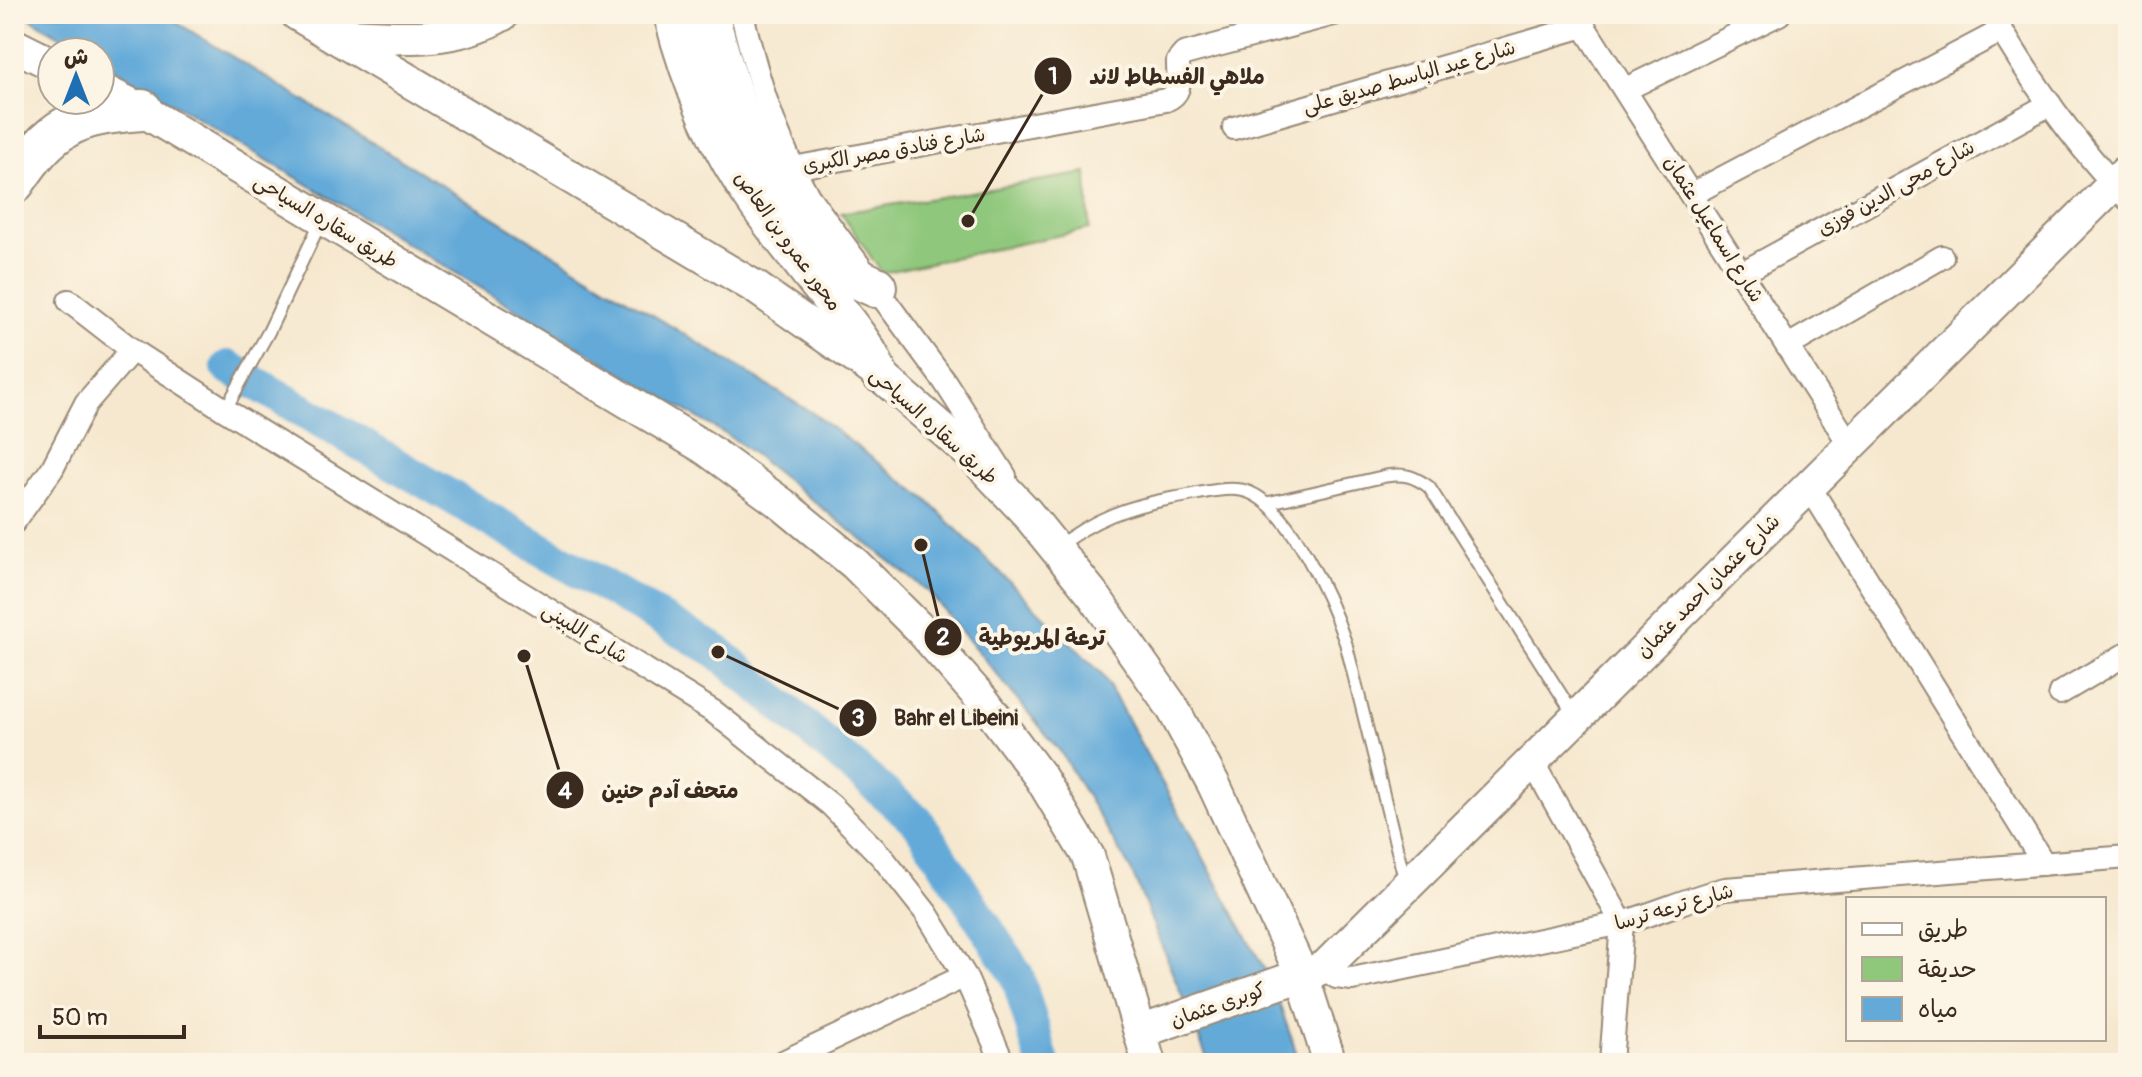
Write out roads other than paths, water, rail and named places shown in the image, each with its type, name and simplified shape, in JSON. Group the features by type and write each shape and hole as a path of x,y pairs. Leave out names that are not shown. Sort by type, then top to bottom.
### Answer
{"highway":[{"path":"708,14 731,93 782,208 822,255 857,279 876,287"},
{"path":"14,183 35,152 63,128 95,115 142,110"}],"main road":[{"name":"طريق سقاره السياحى","path":"297,14 755,287 879,374 974,457 1026,512 1094,596 1147,670 1194,745 1301,975 1330,1063"},
{"path":"330,34 432,37 463,31 503,14"},
{"name":"محور عمرو بن العاص","path":"672,14 702,104 736,170 756,202 861,339 879,374"},
{"path":"14,45 36,56"},
{"name":"طريق سقاره السياحى","path":"116,97 705,448 782,504 855,564 922,631 984,702 1041,778 1088,856 1150,1029 1149,1063"},
{"name":"شارع عثمان احمد عثمان","path":"1301,975 1406,886 1850,445 2123,184"},
{"name":"كوبرى عثمان","path":"1150,1029 1301,975"}],"street":[{"path":"742,14 768,111 793,168 825,221 970,417 1026,512"},
{"name":"شارع فنادق مصر الكبرى","path":"793,168 1166,100 1177,93 1178,61 1184,54 1334,14"},
{"path":"1626,89 1779,14"},
{"name":"شارع اسماعيل عثمان","path":"1580,20 1850,445"},
{"name":"شارع عبد الباسط صديق على","path":"1234,128 1580,20"},
{"path":"1692,194 1997,22 2050,104 2123,184"},
{"name":"شارع محى الدين فوزى","path":"1742,273 2050,104"},
{"path":"1788,346 1942,257"},
{"name":"شارع اللبينى","path":"69,301 132,350 229,403 714,712 831,805 882,857 927,914 965,976 1003,1063"},
{"path":"14,522 52,469 86,403 132,350"},
{"path":"1809,486 2044,864"},
{"path":"2060,693 2128,653"},
{"path":"1532,761 1622,923 1611,1063"},
{"name":"شارع ترعه ترسا","path":"1301,975 1352,979 1622,923 1648,916 1685,899 1725,889 2128,857"},
{"path":"781,1063 965,976"}],"lane":[{"path":"229,403 269,331 323,219"},
{"path":"1267,503 1386,476 1402,474 1417,477 1429,487 1576,718"},
{"path":"1055,548 1097,520 1142,504 1224,490 1255,494 1267,503 1306,555 1335,613 1346,644 1406,886"}],"water":[{"path":"23,14 163,14 814,414 926,499 1103,675 1272,983 1300,1063 1209,1063 1132,872 1060,751 929,592 738,442 116,70 116,36 60,36"}],"waterway":[{"path":"228,367 718,652 918,822 1017,975 1043,1063"}],"place":[{"name":"ملاهي الفسطاط لاند","path":"968,221"},
{"name":"ترعة المريوطية","path":"921,545"},
{"name":"Bahr el Libeini","path":"718,652"},
{"name":"متحف آدم حنين","path":"524,656"}]}
